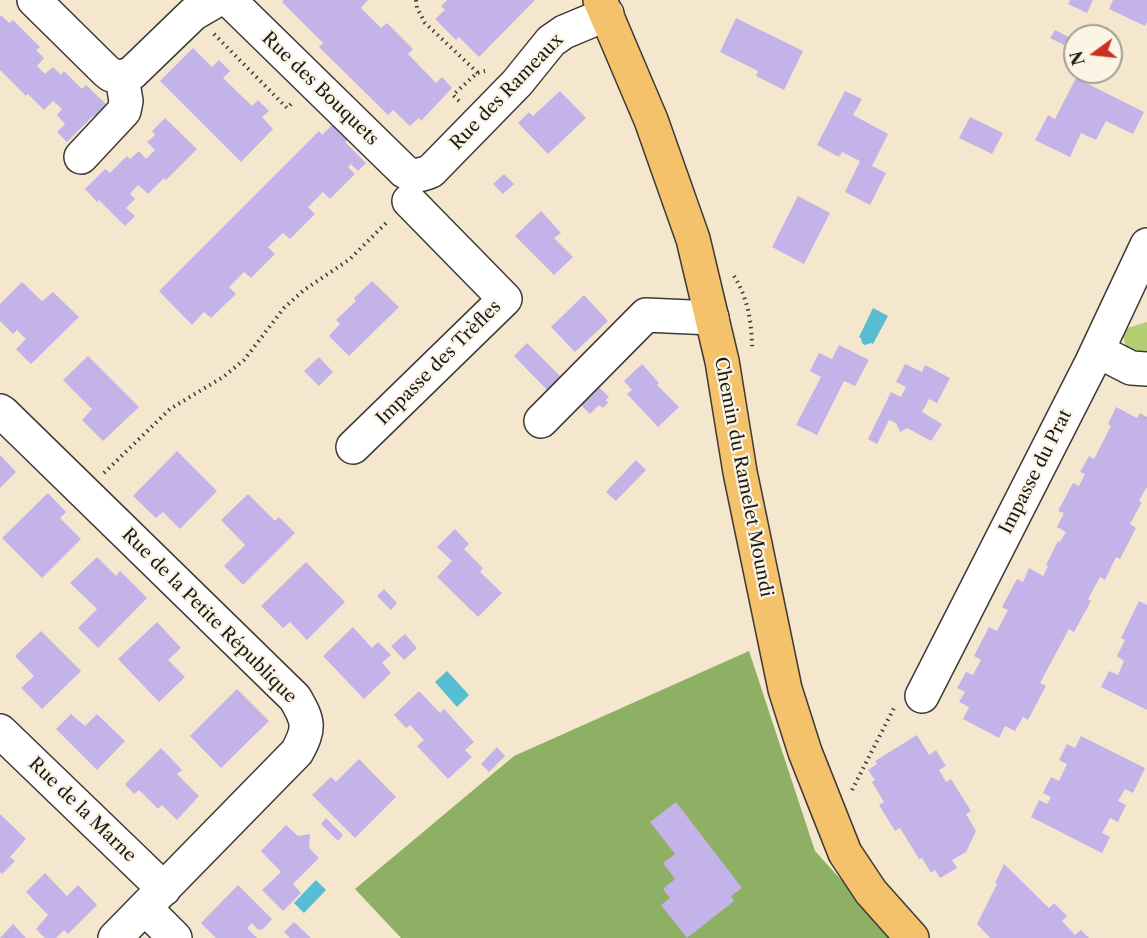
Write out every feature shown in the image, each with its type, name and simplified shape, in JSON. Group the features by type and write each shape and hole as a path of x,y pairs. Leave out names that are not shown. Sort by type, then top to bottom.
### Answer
{"main road":[{"name":"Chemin du Ramelet Moundi","path":"603,7 651,120 693,239 722,361 740,472 785,689 805,752 845,852 871,892 912,938"}],"street":[{"path":"34,0 106,71 111,75 122,77 132,73 145,62 193,14 217,0"},
{"name":"Rue des Bouquets","path":"229,0 404,171 411,188"},
{"name":"Rue des Rameaux","path":"411,188 421,175 431,171 489,99 529,69 558,35 603,7"},
{"path":"81,157 124,111 126,101 122,77"},
{"name":"Impasse des Trèfles","path":"353,447 505,299 411,188"},
{"name":"Impasse du Prat","path":"910,696 1098,351 1136,300 1147,245"},
{"path":"541,421 646,315 712,318"},
{"path":"1098,351 1131,368 1147,369"},
{"name":"Rue de la Petite République","path":"0,411 295,698 303,711 307,724 304,739 297,752 115,938"},
{"name":"Rue de la Marne","path":"0,731 154,898 175,938"}],"path":[{"path":"416,0 417,8 425,22 489,99"},
{"path":"85,493 170,409 223,377 244,360 284,308 304,290 350,259 411,188"},
{"path":"851,792 910,696"}],"green space":[{"path":"1147,322 1147,351 1129,357 1121,330"},
{"path":"749,651 815,851 894,938 401,938 355,889 514,756"}],"water":[{"path":"873,308 888,316 873,344 865,345 859,337"},
{"path":"447,671 469,695 457,707 435,682"},
{"path":"316,880 326,890 304,913 294,903"}],"building":[{"path":"284,0 368,0 361,8 381,28 387,23 413,49 408,54 436,83 442,77 452,88 421,121 419,118 410,126 393,110 388,115 319,47 323,43 282,2"},
{"path":"447,0 535,0 479,57 459,37 456,40 435,19 445,10 441,6"},
{"path":"1070,0 1093,0 1087,13 1068,4"},
{"path":"1113,0 1147,0 1145,26 1109,9"},
{"path":"1,15 9,23 13,20 40,47 36,50 44,58 37,66 45,74 53,67 61,75 64,71 82,89 86,85 107,105 67,142 57,132 65,124 57,115 62,109 53,101 44,110 0,70"},
{"path":"736,18 803,51 784,90 756,76 758,71 720,52"},
{"path":"1055,30 1063,34 1063,44 1050,38"},
{"path":"193,48 212,67 219,60 230,71 223,78 252,106 258,100 269,111 262,117 273,129 241,162 160,81"},
{"path":"1073,84 1088,84 1144,112 1133,134 1106,121 1096,140 1081,133 1070,157 1035,140 1048,115 1055,119"},
{"path":"560,91 586,118 548,154 518,123 529,112 533,116"},
{"path":"845,91 862,99 853,115 888,134 872,166 886,173 870,205 845,192 860,161 842,152 839,157 817,145"},
{"path":"970,117 1003,133 992,154 959,138"},
{"path":"165,118 197,149 166,180 164,178 148,194 138,185 130,194 135,199 126,208 135,216 125,226 85,189 105,169 110,173 127,156 130,159 139,151 146,159 155,150 147,142 155,135 152,131"},
{"path":"333,124 348,139 345,142 366,163 358,171 351,164 348,167 355,174 330,199 323,192 308,207 315,214 290,239 283,233 268,247 275,254 251,278 244,272 229,287 236,294 211,318 204,312 192,325 159,291 319,131 322,135"},
{"path":"504,174 514,184 503,194 493,184"},
{"path":"798,196 830,213 804,264 772,247"},
{"path":"541,211 561,233 554,238 573,257 554,275 515,236"},
{"path":"372,281 399,307 349,356 329,336 340,324 336,320 356,301 354,298"},
{"path":"22,282 42,301 53,292 79,317 31,364 16,349 26,339 17,330 13,334 0,321 0,304"},
{"path":"584,295 608,321 575,352 551,327"},
{"path":"527,343 566,382 553,396 514,356"},
{"path":"839,345 869,360 855,386 844,381 817,435 796,425 821,377 810,371 819,353 832,359"},
{"path":"88,356 139,407 103,441 82,420 92,409 63,380"},
{"path":"319,357 333,372 319,386 304,371"},
{"path":"642,364 659,383 657,385 679,407 658,427 627,394 632,390 624,381"},
{"path":"905,364 922,372 925,365 950,378 937,403 929,399 922,412 942,424 931,441 907,428 900,432 896,423 889,420 877,444 868,439 891,392 901,397 906,387 896,382"},
{"path":"598,386 609,397 606,400 608,403 603,408 599,405 590,414 580,404"},
{"path":"1116,407 1137,418 1140,413 1147,417 1147,488 1130,524 1136,528 1120,559 1116,557 1105,580 1100,577 1088,599 1091,601 1074,632 1069,629 1040,683 1046,686 1028,720 1023,717 1015,731 1005,726 999,738 963,719 969,707 959,702 965,692 957,688 966,672 973,675 981,660 974,656 989,627 997,631 1008,610 1002,607 1017,579 1023,582 1029,568 1043,576 1058,541 1060,542 1066,532 1057,527 1064,513 1058,511 1073,483 1079,486 1085,474 1080,472 1089,456 1094,459 1111,426 1108,424"},
{"path":"177,451 217,491 180,529 163,512 156,518 133,496"},
{"path":"0,455 16,472 0,488"},
{"path":"636,460 646,470 616,501 606,492"},
{"path":"48,493 66,512 60,518 81,539 42,578 2,538"},
{"path":"248,494 275,521 279,517 295,533 243,585 224,566 245,545 221,520"},
{"path":"455,529 469,544 464,549 483,568 480,572 502,593 478,617 437,577 452,561 437,547"},
{"path":"97,557 116,576 120,571 147,598 98,648 78,628 97,609 70,583"},
{"path":"306,562 345,602 307,640 290,622 283,628 261,606"},
{"path":"384,589 397,603 391,610 377,596"},
{"path":"1139,601 1147,605 1147,710 1101,687 1109,671 1118,675 1124,661 1117,656 1125,640 1121,638"},
{"path":"157,622 181,648 168,660 185,677 159,702 118,659"},
{"path":"353,627 372,648 378,642 391,655 382,663 391,673 364,699 323,656"},
{"path":"41,631 81,671 42,709 21,688 34,676 15,656"},
{"path":"405,634 417,648 404,660 391,646"},
{"path":"237,689 269,721 221,768 190,736"},
{"path":"419,691 440,713 444,709 474,742 465,750 472,757 448,779 417,746 424,740 410,725 406,728 394,715"},
{"path":"71,714 85,726 97,714 125,741 97,770 56,729"},
{"path":"917,735 929,755 936,750 946,766 939,770 946,782 951,779 971,811 966,814 976,831 966,852 952,860 957,868 940,878 935,870 931,873 922,858 919,859 900,828 895,831 879,805 884,802 868,770 877,764 875,761"},
{"path":"1081,736 1145,768 1133,793 1125,789 1118,801 1126,805 1118,822 1110,818 1102,833 1110,837 1102,853 1031,817 1039,800 1047,804 1051,797 1043,793 1051,777 1059,781 1067,764 1059,760 1067,744 1075,748"},
{"path":"497,747 505,756 489,772 481,764"},
{"path":"161,748 182,770 177,774 199,796 177,820 162,805 158,809 139,790 134,794 125,784"},
{"path":"359,759 396,797 355,838 312,795 331,777 336,782"},
{"path":"676,802 742,888 731,896 734,901 687,938 661,905 670,898 663,889 675,879 663,863 675,854 650,822"},
{"path":"0,814 26,839 10,857 15,861 2,874 0,872"},
{"path":"326,818 343,835 338,841 321,824"},
{"path":"286,825 298,836 310,834 309,848 319,858 293,884 301,893 283,911 262,890 281,872 261,851"},
{"path":"1004,864 1049,908 1054,903 1067,916 1062,921 1075,935 1081,930 1089,938 990,938 977,924 997,884 995,883"},
{"path":"45,873 67,896 78,885 97,905 68,934 64,930 56,938 45,938 36,929 48,915 26,892"},
{"path":"238,885 272,919 263,929 258,930 252,923 247,928 257,938 216,938 201,923"},
{"path":"294,922 311,938 290,938 284,932"},
{"path":"13,924 26,938 0,938"}]}
